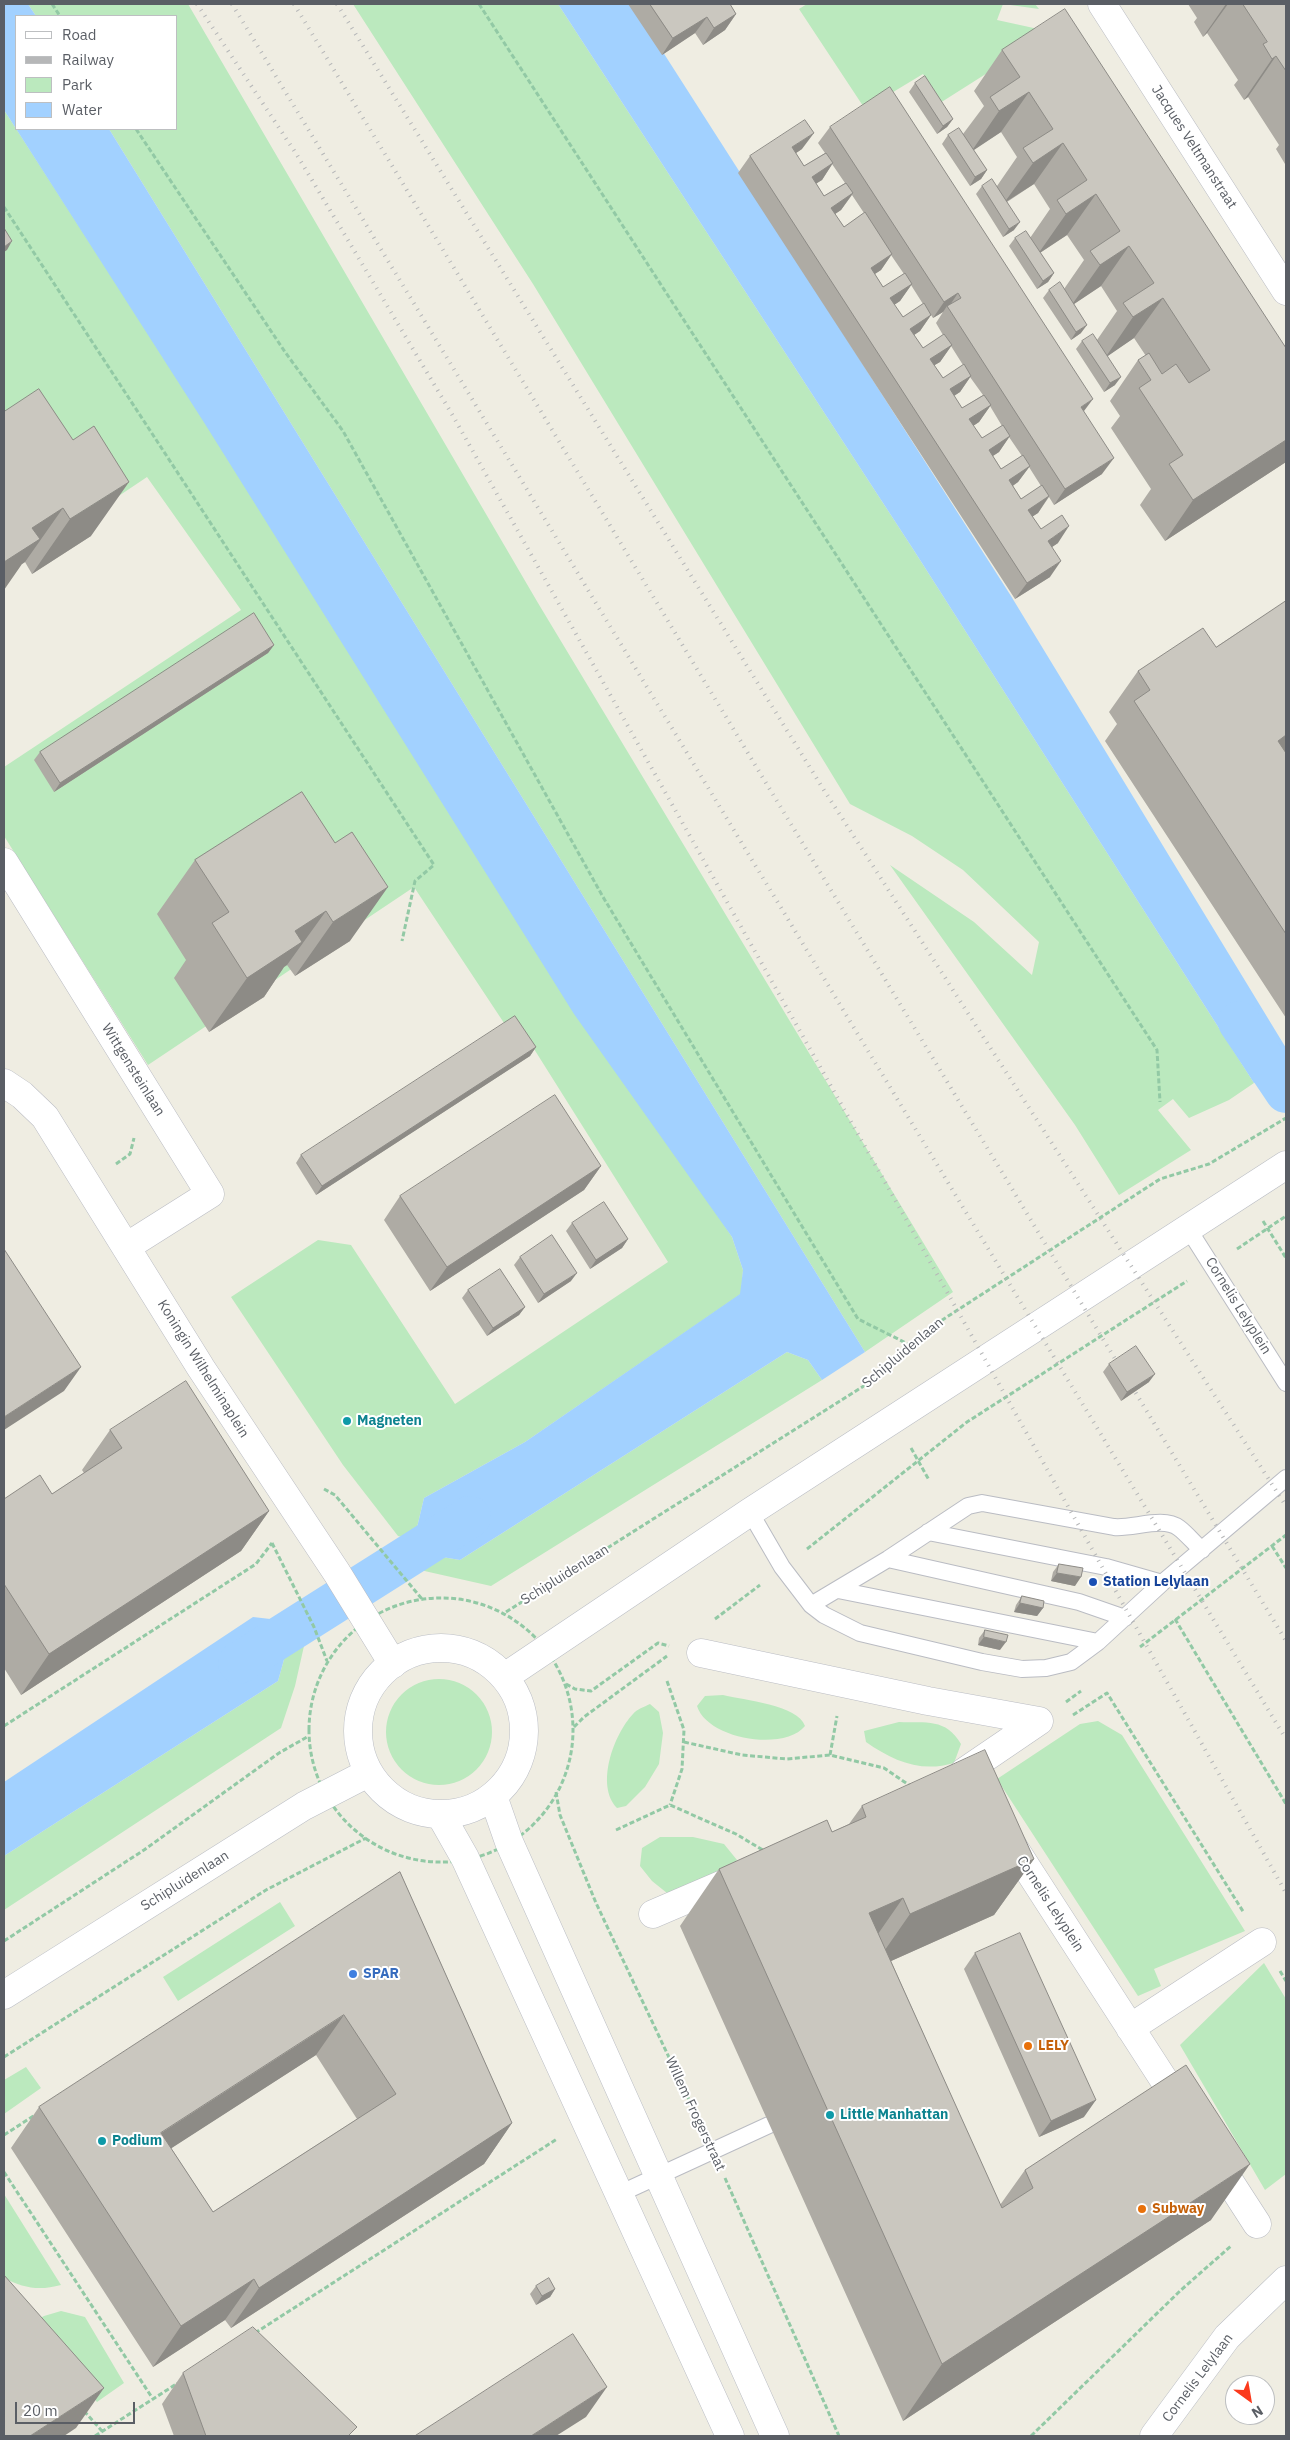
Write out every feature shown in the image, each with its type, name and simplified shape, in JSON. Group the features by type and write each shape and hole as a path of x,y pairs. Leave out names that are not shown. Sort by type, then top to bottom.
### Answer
{"street":[{"name":"Jacques Veltmanstraat","path":"1102,4 1286,291"},
{"name":"Wittgensteinlaan","path":"4,862 210,1194 126,1247"},
{"name":"Koningin Wilhelminaplein","path":"4,1083 22,1095 45,1116 86,1185 238,1425 337,1573 393,1664"},
{"path":"506,1676 750,1512 1282,1169"},
{"path":"434,1648 459,1650 482,1659 506,1676 516,1693 523,1714 524,1737 519,1759 509,1779 493,1796 477,1806 459,1812 440,1814 420,1812 402,1805 386,1794 368,1773 359,1741 360,1714 364,1700 374,1682 393,1664 410,1654 434,1648"},
{"path":"689,1651 928,1701 1039,1721"},
{"path":"921,1793 964,1772 1039,1721"},
{"name":"Cornelis Lelyplein","path":"964,1772 1257,2224"},
{"name":"Schipluidenlaan","path":"4,1994 324,1796 368,1773"},
{"path":"493,1796 509,1842 774,2436"},
{"path":"440,1814 465,1858 730,2436"},
{"path":"653,1914 780,1859"},
{"path":"1130,2028 1262,1942"},
{"name":"Cornelis Lelylaan","path":"1154,2436 1227,2337 1286,2280"}],"lane":[{"name":"Cornelis Lelyplein","path":"1189,1230 1286,1383"},
{"path":"750,1512 782,1567 811,1605 824,1615 860,1633 1022,1669 1046,1668 1071,1662 1098,1642 1162,1583 1286,1478"},
{"path":"811,1605 888,1559 968,1506 982,1503 1114,1527 1134,1528 1169,1523 1178,1527 1202,1550"},
{"path":"928,1532 1106,1567 1162,1583"},
{"path":"888,1559 1079,1602 1125,1618"},
{"path":"838,1590 1098,1642"},
{"path":"619,2194 769,2125"}],"path":[{"path":"52,4 59,15"},
{"path":"479,4 1157,1050 1160,1102"},
{"path":"137,130 285,352 343,431 603,897 858,1319 910,1345"},
{"path":"4,207 434,865 414,881 402,940"},
{"name":"Schipluidenlaan","path":"506,1612 870,1382 891,1366 910,1345 936,1324 1160,1179 1209,1164 1286,1118"},
{"path":"86,1185 130,1154 134,1138 129,1129"},
{"path":"707,1625 843,1522 917,1459 967,1422 1286,1216"},
{"path":"1268,1229 1286,1258"},
{"path":"1137,1649 1286,1535"},
{"path":"4,1726 256,1564 272,1543"},
{"path":"1272,1546 1286,1568"},
{"path":"379,1548 422,1600"},
{"path":"300,1597 320,1641 327,1662"},
{"path":"422,1600 464,1600 506,1612 527,1627 547,1649 566,1684 574,1727 567,1770 546,1809 518,1838 481,1856 435,1862 389,1852 350,1828 324,1796 308,1750 310,1707 327,1662 363,1617 422,1600"},
{"path":"1175,1619 1286,1804"},
{"path":"566,1684 575,1689 591,1691 658,1643 689,1651"},
{"path":"574,1727 584,1717 689,1651"},
{"path":"616,1830 670,1804 682,1769 684,1730 666,1681"},
{"path":"1039,1721 1086,1688"},
{"path":"1039,1721 1057,1726 1107,1694 1286,1981"},
{"path":"4,1941 144,1850 279,1753 308,1737"},
{"path":"684,1742 742,1755 787,1758 830,1755 884,1768 921,1793"},
{"name":"Willem Frogerstraat","path":"556,1792 560,1814 596,1903 713,2152 839,2436"},
{"path":"670,1804 736,1834 780,1859"},
{"path":"4,2057 266,1890 366,1838"},
{"path":"4,2135 37,2114"},
{"path":"252,2335 585,2120"},
{"path":"4,2172 153,2399"},
{"path":"1031,2436 1181,2290 1257,2224"},
{"path":"95,2436 186,2378"},
{"path":"83,2409 102,2431"}],"green space":[{"path":"28,4 188,4 538,603 953,1292 865,1352 110,130 178,130 178,15 35,15"},
{"path":"353,4 558,4 913,549 1254,1083 1229,1100 1189,1118 1173,1099 1158,1110 1191,1150 1119,1195 1075,1125 890,865 974,922 1032,975 1039,942 963,870 912,836 850,804 533,284"},
{"path":"807,4 1003,4 997,20 1052,32 940,103 923,74 865,109 799,9"},
{"path":"1003,4 1035,4 1039,9"},
{"path":"4,110 15,130 17,130 732,1237 743,1270 741,1294 525,1442 424,1498 414,1540 398,1536 343,1465 231,1297 318,1240 351,1245 455,1404 668,1262 529,1041 504,1023 414,887 148,1065 4,836 4,767 241,610 147,477 4,573"},
{"path":"787,1352 808,1360 822,1380 491,1586 420,1570 424,1554 460,1560"},
{"path":"290,1638 304,1646 295,1686 281,1728 4,1910 4,1856 278,1681"},
{"path":"439,1679 459,1683 477,1694 488,1712 492,1732 488,1752 477,1770 459,1781 439,1785 419,1781 401,1770 390,1752 386,1732 390,1712 401,1694 419,1683"},
{"path":"723,1695 782,1708 800,1719 805,1726 795,1734 764,1740 730,1734 715,1727 704,1717 697,1706 705,1696"},
{"path":"650,1704 659,1712 663,1733 659,1764 645,1787 626,1806 617,1808 611,1798 607,1773 614,1746 619,1734 633,1714"},
{"path":"1098,1721 1122,1735 1245,1931 1154,1969 1161,1986 1138,1996 997,1779 1080,1724"},
{"path":"899,1722 934,1724 949,1730 961,1744 954,1763 942,1766 919,1766 897,1760 866,1742 864,1731"},
{"path":"660,1837 693,1837 724,1844 737,1860 732,1870 698,1884 667,1893 652,1881 640,1866 642,1848"},
{"path":"280,1902 295,1926 178,2001 163,1977"},
{"path":"1264,1963 1286,1999 1286,2174 1265,2190 1180,2045"},
{"path":"26,2067 41,2088 4,2114 4,2080"},
{"path":"4,2194 61,2285 31,2288 4,2278"},
{"path":"61,2311 85,2317 124,2383 97,2402 27,2325 44,2316"}],"water":[{"path":"4,4 28,4 35,15 15,15 15,127 4,110"},
{"path":"558,4 631,4 1011,596 1286,1048 1286,1062 1254,1083 913,549"},
{"path":"17,130 110,130 865,1352 822,1380 808,1360 787,1352 460,1560 424,1554 414,1540 424,1498 525,1442 740,1294 743,1270 732,1237 574,1014 205,424"},
{"path":"253,1617 279,1620 290,1638 278,1681 4,1856 4,1782"}],"building":[{"path":"650,4 730,4 736,14 714,28 707,17 673,38"},
{"path":"1243,4 1286,4 1286,71 1276,56 1272,59 1263,44 1267,42"},
{"path":"1065,9 1286,348 1286,440 1193,500 1169,464 1183,455 1139,388 1151,380 1138,360 1149,353 1162,374 1176,364 1189,383 1210,370 1163,298 1133,317 1123,303 1154,283 1129,246 1100,265 1090,251 1120,231 1096,194 1066,214 1057,200 1087,180 1063,143 1033,163 1023,148 1053,129 1029,92 999,111 990,97 1020,77 1002,50"},
{"path":"925,76 953,119 943,126 915,83"},
{"path":"890,87 1093,399 1081,407 1114,458 1065,489 947,306 961,298 958,293 944,302 830,127"},
{"path":"805,120 814,133 792,147 804,166 826,153 833,163 812,177 824,196 846,183 853,193 831,208 844,227 865,212 892,254 871,268 883,287 905,273 912,284 890,298 903,317 924,303 931,315 910,329 923,348 944,334 952,345 930,359 943,378 964,364 971,376 950,389 962,408 984,395 991,405 969,419 982,438 1003,425 1010,436 989,450 1001,469 1023,455 1030,466 1009,480 1021,499 1042,485 1049,496 1028,510 1041,529 1062,515 1069,526 1048,541 1061,561 1027,583 750,156"},
{"path":"959,128 987,170 975,177 948,135"},
{"path":"992,179 1020,222 1009,229 982,186"},
{"path":"4,228 12,241 4,247"},
{"path":"1026,231 1054,273 1043,281 1015,238"},
{"path":"1060,282 1087,325 1076,332 1049,290"},
{"path":"1093,334 1121,377 1110,383 1082,341"},
{"path":"39,389 73,440 94,426 129,482 70,519 63,508 32,528 40,539 4,562 4,412"},
{"path":"1286,601 1286,735 1278,741 1286,753 1286,934 1134,701 1150,690 1138,671 1203,628 1216,647"},
{"path":"254,613 274,645 60,783 40,752"},
{"path":"302,792 335,843 352,832 388,887 333,922 326,911 295,931 302,942 247,978 212,923 229,912 195,860"},
{"path":"515,1016 536,1047 322,1186 301,1155"},
{"path":"555,1095 601,1166 447,1267 400,1196"},
{"path":"604,1202 628,1239 596,1260 572,1223"},
{"path":"552,1235 577,1273 544,1294 520,1257"},
{"path":"4,1249 81,1367 4,1417"},
{"path":"500,1269 525,1307 493,1328 468,1290"},
{"path":"1136,1346 1155,1374 1127,1392 1109,1364"},
{"path":"186,1381 269,1511 49,1654 4,1584 4,1499 40,1475 52,1494 122,1448 110,1430"},
{"path":"1059,1564 1083,1568 1081,1577 1057,1573"},
{"path":"1022,1596 1044,1601 1043,1608 1020,1603"},
{"path":"985,1630 1008,1635 1006,1642 984,1637"},
{"path":"985,1750 1034,1859 910,1914 903,1898 869,1913 1002,2208 1033,2188 1025,2170 1186,2065 1250,2164 942,2364 719,1869 827,1820 832,1832 866,1817 862,1806"},
{"name":"Podium","path":"400,1872 512,2123 259,2288 254,2279 181,2326 39,2107","holes":["344,2015 396,2094 213,2212 161,2133"]},
{"path":"1020,1933 1096,2100 1051,2121 975,1953"},
{"path":"4,2275 104,2388 30,2436 4,2436"},
{"path":"549,2278 555,2289 542,2296 536,2286"},
{"path":"253,2327 357,2427 348,2436 206,2436 183,2373"},
{"path":"573,2334 607,2387 531,2436 415,2436"}],"waterway":[{"path":"1239,1022 1286,1092"},
{"path":"239,1663 470,1517"}],"railway":[{"path":"197,4 297,155 453,416 1286,1893"},
{"path":"232,4 1286,1739"},
{"path":"294,4 1286,1641"},
{"path":"337,4 822,787 1286,1506"}],"place":[{"name":"Magneten","path":"347,1421"},
{"name":"Station Lelylaan","path":"1093,1582"},
{"name":"SPAR","path":"353,1974"},
{"name":"LELY","path":"1028,2046"},
{"name":"Little Manhattan","path":"830,2115"},
{"name":"Podium","path":"102,2141"},
{"name":"Subway","path":"1142,2209"}]}
